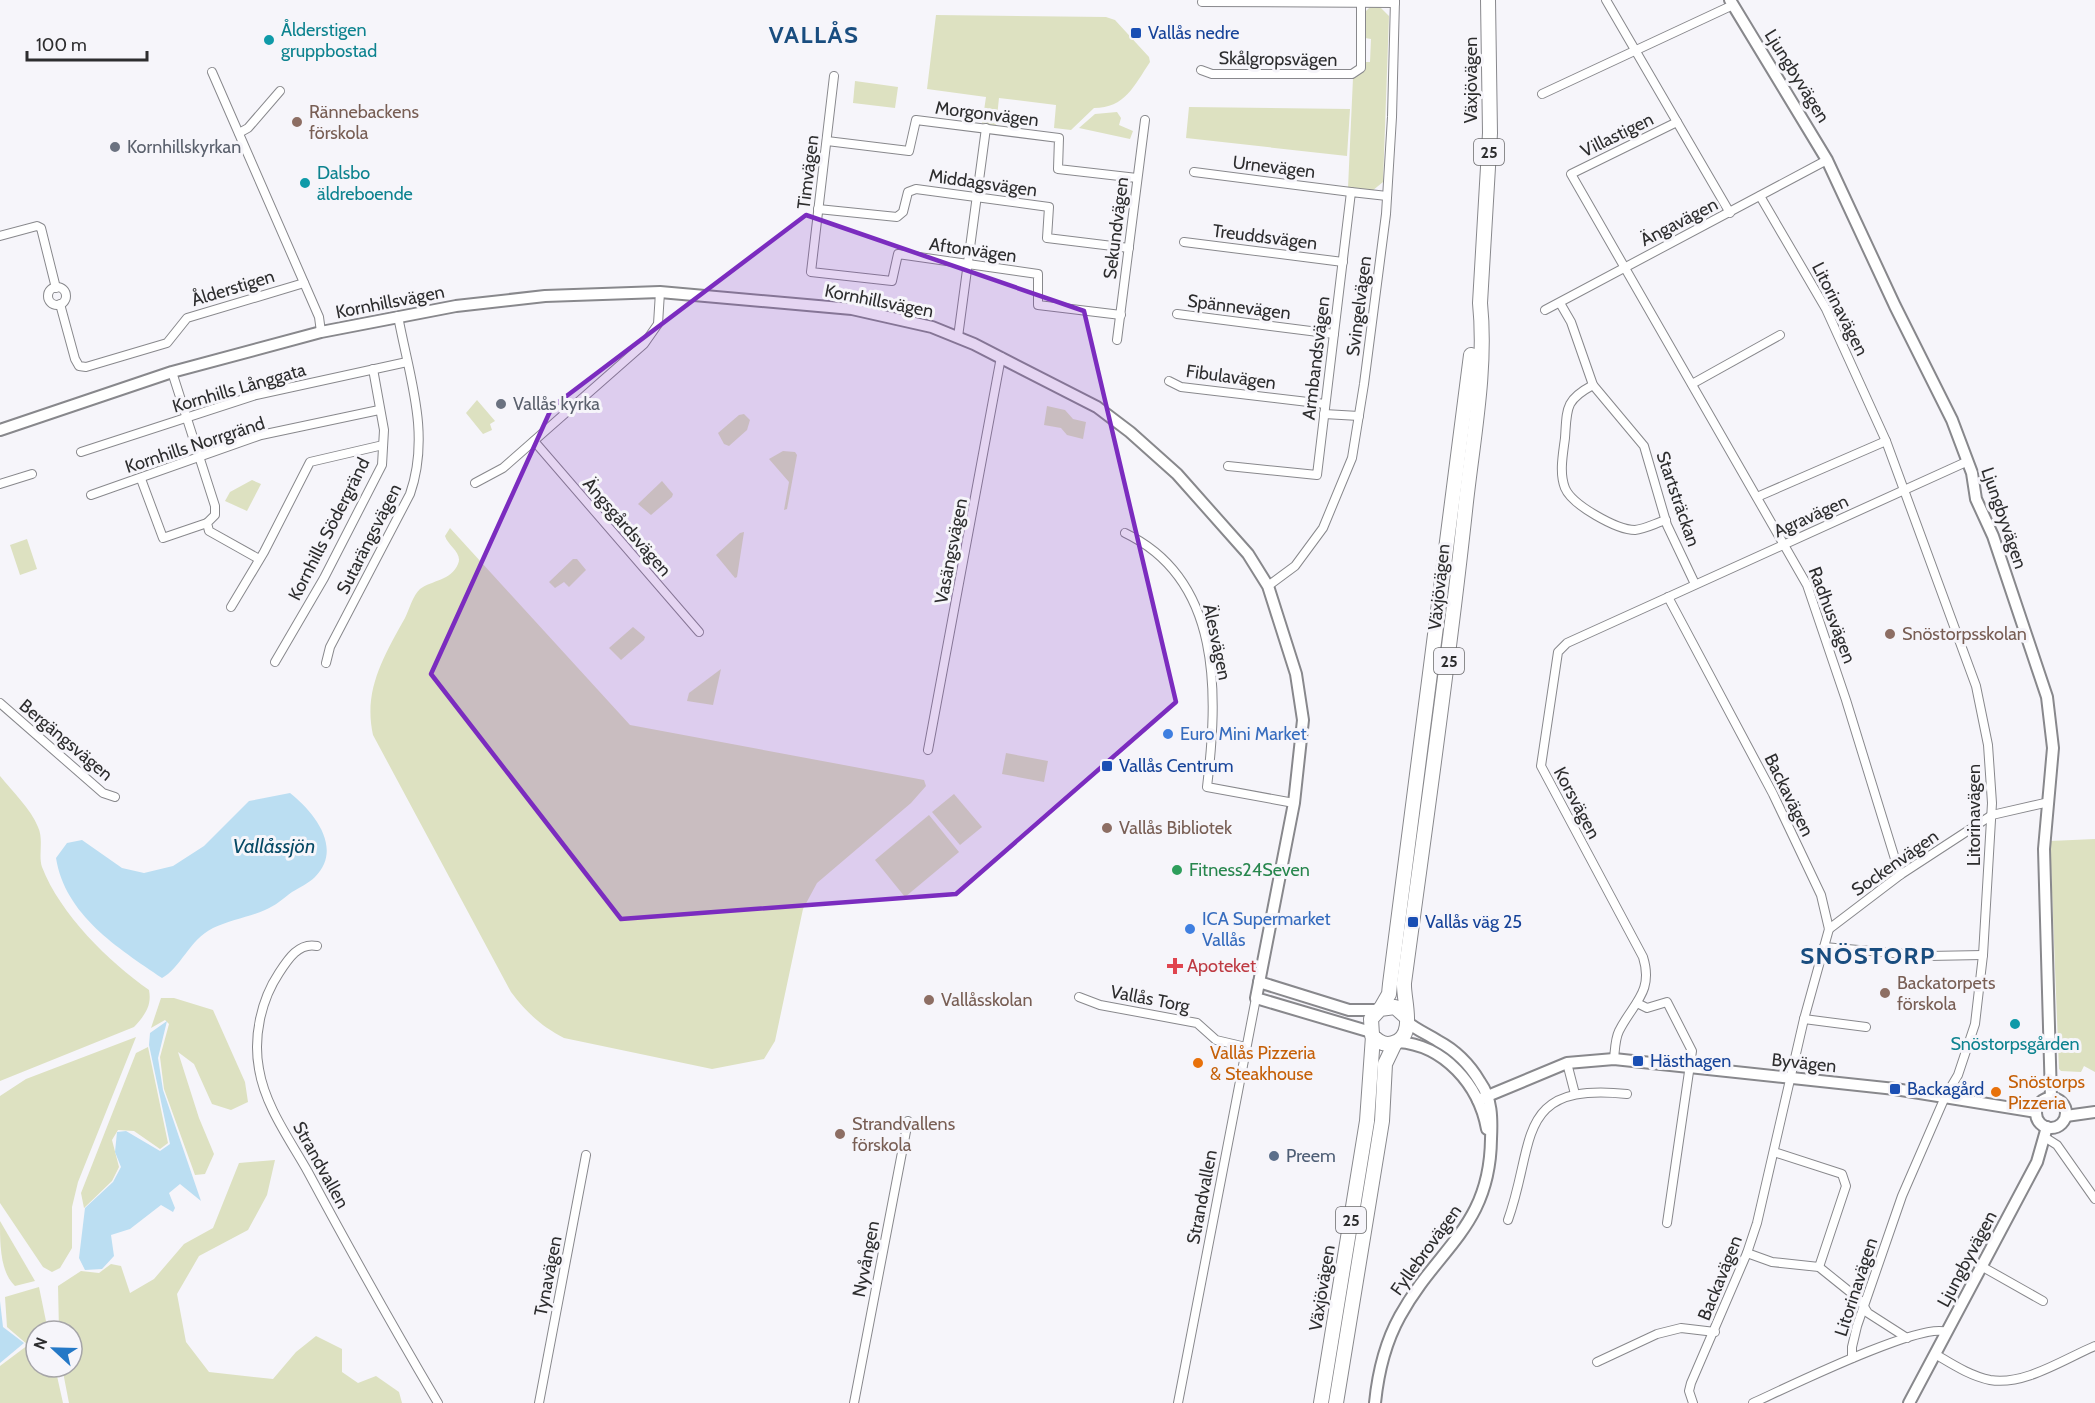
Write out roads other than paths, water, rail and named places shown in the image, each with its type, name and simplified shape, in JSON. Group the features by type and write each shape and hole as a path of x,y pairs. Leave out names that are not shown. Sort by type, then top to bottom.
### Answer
{"highway":[{"name":"Växjövägen","path":"1336,1403 1382,1120 1385,1064 1396,1042 1406,1033 1404,983 1448,675 1477,400 1482,323 1480,303 1490,133 1488,0"},
{"name":"Växjövägen","path":"1322,1403 1367,1121 1371,1019 1379,1009 1390,984 1474,326 1480,303"},
{"path":"1379,1009 1395,1007 1406,1019"},
{"path":"1372,1034 1383,1043 1396,1042"}],"street":[{"path":"1606,0 1730,213"},
{"name":"Skålgropsvägen","path":"1201,70 1212,74 1352,74 1361,68 1361,1"},
{"path":"1202,2 1395,1"},
{"name":"Svingelvägen","path":"1268,586 1295,566 1323,528 1352,458 1387,196 1395,1"},
{"path":"1542,94 1636,52 1732,3"},
{"name":"Ljungbyvägen","path":"1732,3 1827,160 1895,306 1952,420 1972,473 1976,499 1993,536 2047,697 2053,748 2045,829 2044,878 2051,1098"},
{"name":"Ålderstigen","path":"212,72 319,317 321,332"},
{"name":"Timvägen","path":"811,272 834,76"},
{"path":"239,133 248,128 280,91"},
{"name":"Morgonvägen","path":"826,141 909,151 916,120 986,128 1059,138 1059,169 1137,178"},
{"name":"Sekundvägen","path":"1117,340 1145,120"},
{"name":"Villastigen","path":"1571,174 1677,122"},
{"path":"958,337 986,128"},
{"name":"Ängavägen","path":"1545,310 1827,160"},
{"name":"Urnevägen","path":"1194,172 1351,192"},
{"name":"Radhusvägen","path":"1571,174 1786,544 1807,585 1827,641 1900,875"},
{"name":"Middagsvägen","path":"819,209 897,217 903,212 905,196 911,190 1049,207 1047,238 1129,248"},
{"path":"1351,192 1387,196"},
{"name":"Armbandsvägen","path":"1228,466 1317,475 1351,192"},
{"name":"Litorinavägen","path":"1760,196 1826,309 1886,441 1906,490 1976,686 1988,745 1992,815 1983,955 1975,1024 1958,1075 1945,1097 1902,1196 1863,1306 1852,1347 1852,1358"},
{"path":"0,236 38,226 41,228 56,288 65,294 65,300 60,304 53,304 48,297 50,291 56,288"},
{"name":"Treuddsvägen","path":"1184,242 1342,262"},
{"name":"Aftonvägen","path":"811,272 892,281 898,254 1038,274 1038,304 1121,315"},
{"name":"Ålderstigen","path":"60,304 75,359 79,366 86,367 166,343 187,318 304,283"},
{"path":"476,483 503,468 650,338 658,324 660,292"},
{"name":"Kornhillsvägen","path":"0,430 172,372 321,332 456,306 545,296 660,292 852,309 932,327 958,337 1097,407 1130,432 1177,474 1248,554 1268,586 1296,674 1303,720 1294,803 1256,998"},
{"name":"Startsträckan","path":"1560,303 1571,322 1593,385 1644,446 1666,520 1695,584"},
{"name":"Spännevägen","path":"1177,314 1334,334"},
{"name":"Sutarängsvägen","path":"326,663 330,647 405,504 416,475 420,427 398,316"},
{"path":"1692,384 1780,335"},
{"name":"Vasängsvägen","path":"928,750 1001,357"},
{"name":"Kornhills Långgata","path":"81,452 256,395 407,362"},
{"name":"Kornhills Södergränd","path":"275,662 363,504 382,465 384,430 373,369"},
{"path":"172,372 215,506 214,515 208,527"},
{"name":"Fibulavägen","path":"1169,381 1181,387 1325,404"},
{"path":"1593,385 1576,394 1569,404 1562,473 1566,490 1576,503 1626,529 1636,530 1666,520"},
{"name":"Kornhills Norrgränd","path":"91,495 261,435 380,411"},
{"path":"1324,414 1359,416"},
{"name":"Ängsgårdsvägen","path":"534,441 699,632"},
{"path":"1757,497 1886,441"},
{"path":"231,607 310,462 383,445"},
{"name":"Agravägen","path":"1668,597 1966,462"},
{"path":"0,484 32,474"},
{"path":"141,479 163,538 208,527 259,559"},
{"name":"Älesvägen","path":"1125,533 1156,551 1181,576 1199,609 1214,706 1207,787 1294,803"},
{"name":"Backavägen","path":"1668,597 1773,794 1821,895 1829,929 1804,1019 1774,1152 1747,1253 1715,1332 1691,1383 1689,1391 1693,1403"},
{"name":"Korsvägen","path":"1614,1059 1618,1032 1637,1003 1647,981 1643,957 1544,775 1540,758 1558,652 1567,643 1668,597"},
{"name":"Bergängsvägen","path":"0,703 103,793 115,797"},
{"name":"Sockenvägen","path":"1829,929 1900,875 1992,815 2049,802"},
{"name":"Strandvallen","path":"317,946 303,946 291,957 267,995 258,1041 262,1082 271,1104 323,1201 438,1403"},
{"path":"1824,948 1928,956 1983,955"},
{"path":"1259,982 1349,1010 1379,1009"},
{"name":"Vallås Torg","path":"1079,997 1100,1005 1195,1023 1216,1040 1246,1047"},
{"path":"1256,998 1372,1034"},
{"name":"Strandvallen","path":"1178,1403 1256,998"},
{"path":"1637,1003 1647,1008 1667,1002 1692,1051 1667,1223"},
{"name":"Fyllebrovägen","path":"1375,1403 1384,1352 1399,1318 1421,1281 1474,1216 1487,1184 1491,1150 1492,1116 1483,1098 1480,1082 1458,1055 1406,1019"},
{"path":"1804,1019 1866,1027"},
{"name":"Fyllebrovägen","path":"1396,1042 1411,1043 1437,1053 1483,1098"},
{"name":"Byvägen","path":"1483,1098 1567,1063 1614,1059 1945,1097 2036,1112"},
{"path":"1567,1063 1575,1094"},
{"path":"1508,1220 1518,1192 1528,1140 1535,1122 1552,1106 1575,1094 1602,1091 1628,1094"},
{"path":"2066,1116 2063,1104 2051,1098 2041,1102 2036,1112 2038,1121 2046,1133 2095,1199"},
{"path":"2046,1133 2058,1126 2066,1116 2095,1112"},
{"name":"Nyvången","path":"854,1403 908,1121"},
{"name":"Ljungbyvägen","path":"1909,1403 2034,1169 2046,1133"},
{"path":"1774,1152 1842,1174 1846,1186 1819,1267"},
{"name":"Tynavägen","path":"539,1403 586,1155"},
{"path":"1747,1253 1772,1262 1819,1267 1868,1313 1907,1338"},
{"path":"1982,1266 2043,1300"},
{"path":"1597,1362 1657,1334 1681,1328 1715,1332"},
{"path":"1753,1403 1852,1358 1935,1329 1946,1332"},
{"path":"1935,1354 1971,1374 1991,1380 2004,1380 2022,1377 2095,1346"}],"water":[{"name":"Vallåssjön","path":"290,793 308,810 322,831 327,854 323,866 313,879 272,906 219,925 205,933 162,978 128,955 96,928 70,897 61,878 56,858 67,843 82,840 122,868 144,873 173,866 204,846 249,801"},
{"path":"167,1021 158,1058 163,1090 201,1201 180,1184 169,1193 175,1208 173,1212 161,1205 130,1229 111,1235 114,1256 102,1269 85,1270 79,1258 85,1208 113,1182 121,1167 115,1152 117,1132 126,1131 160,1151 170,1144 149,1045 150,1033"},
{"path":"0,1301 3,1327 24,1343 0,1363"}],"place":[{"name":"Vallås nedre","path":"1136,33"},
{"name":"Ålderstigen gruppbostad","path":"269,40"},
{"name":"Rännebackens förskola","path":"297,122"},
{"name":"Kornhillskyrkan","path":"115,147"},
{"name":"Dalsbo äldreboende","path":"305,183"},
{"name":"Vallås kyrka","path":"501,404"},
{"name":"Snöstorpsskolan","path":"1890,634"},
{"name":"Euro Mini Market","path":"1168,734"},
{"name":"Vallås Centrum","path":"1107,766"},
{"name":"Vallås Bibliotek","path":"1107,828"},
{"name":"Fitness24Seven","path":"1177,870"},
{"name":"Vallås väg 25","path":"1413,922"},
{"name":"ICA Supermarket Vallås","path":"1190,929"},
{"name":"Apoteket","path":"1175,966"},
{"name":"Backatorpets förskola","path":"1885,993"},
{"name":"Vallåsskolan","path":"929,1000"},
{"name":"Snöstorpsgården","path":"2015,1024"},
{"name":"Hästhagen","path":"1638,1061"},
{"name":"Vallås Pizzeria & Steakhouse","path":"1198,1063"},
{"name":"Backagård","path":"1895,1089"},
{"name":"Snöstorps Pizzeria","path":"1996,1092"},
{"name":"Strandvallens förskola","path":"840,1134"},
{"name":"Preem","path":"1274,1156"}],"district":[{"name":"VALLÅS","path":"814,35"},
{"name":"SNÖSTORP","path":"1868,956"}]}
